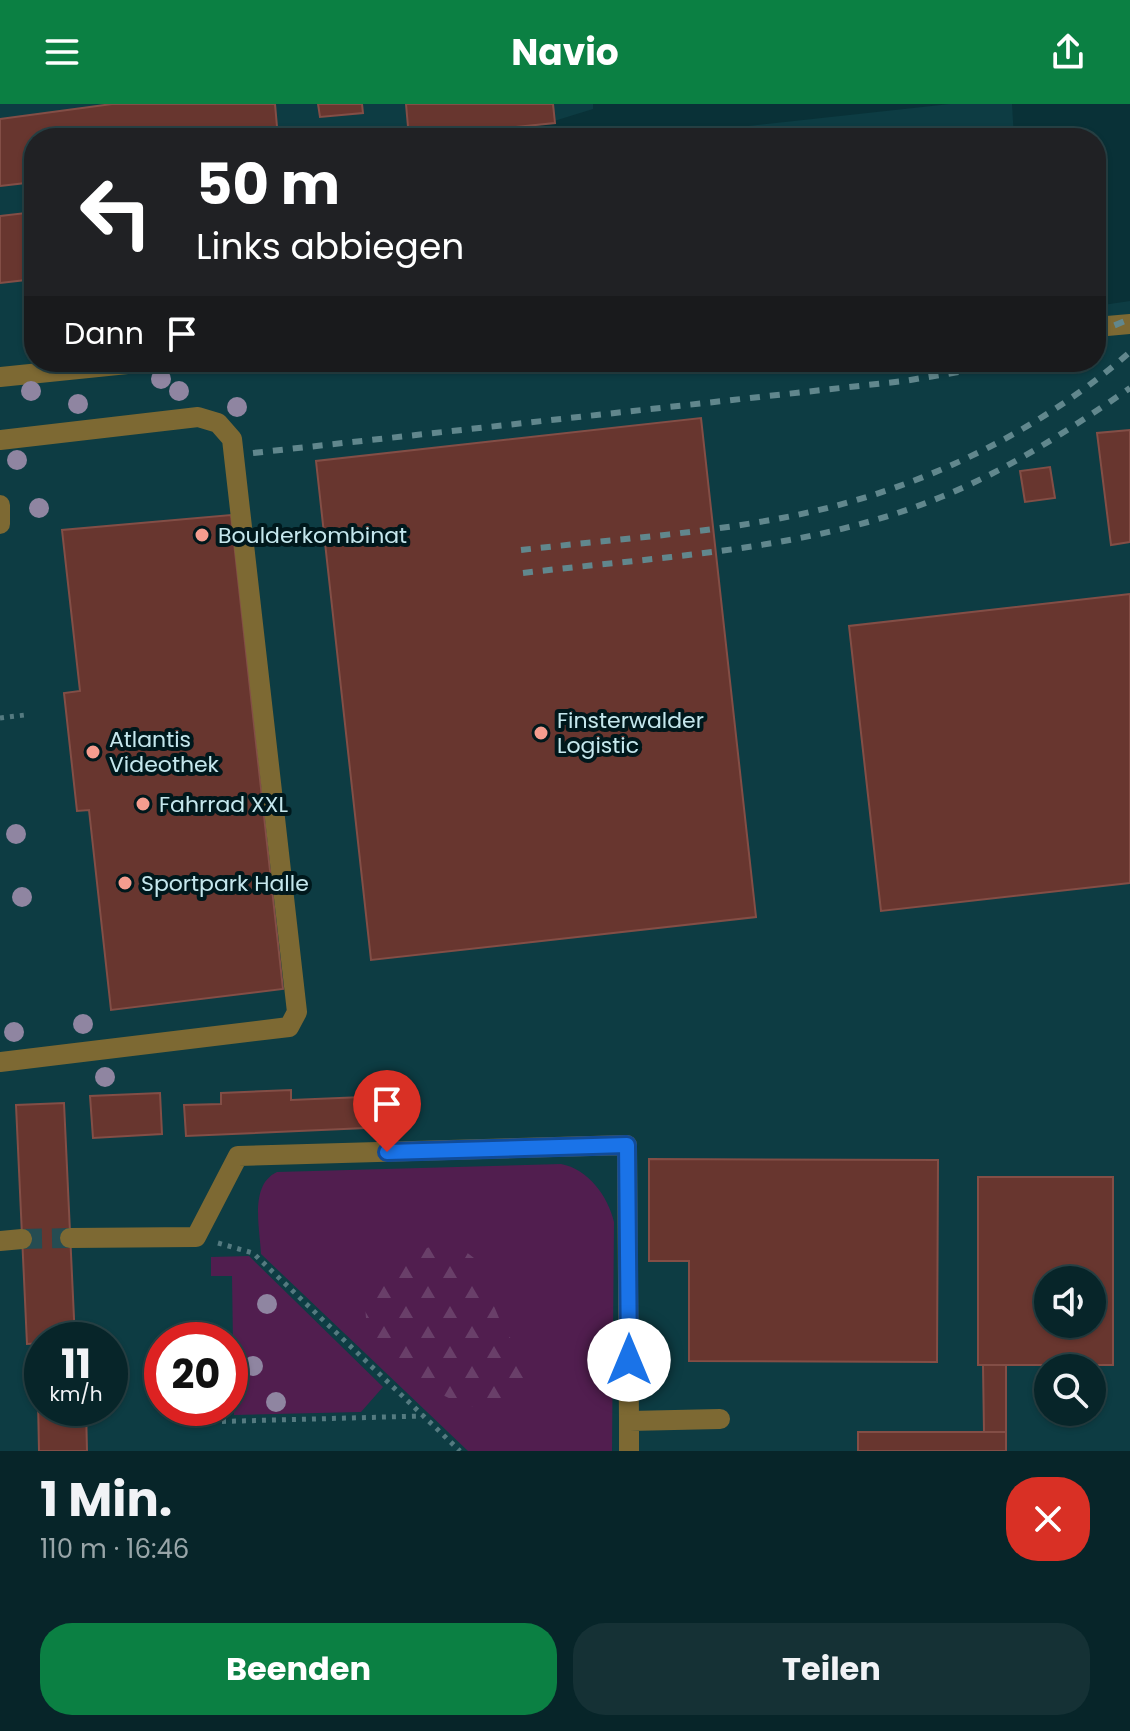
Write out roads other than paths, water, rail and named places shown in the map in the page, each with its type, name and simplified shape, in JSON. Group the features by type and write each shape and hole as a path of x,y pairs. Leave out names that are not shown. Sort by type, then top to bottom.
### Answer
{"lane":[{"path":"1106,326 1130,324"},
{"path":"0,377 49,372"},
{"path":"0,440 198,417 218,423 232,439 297,1012 289,1027 0,1062"},
{"path":"70,1238 196,1237 238,1156 627,1145 629,1451"},
{"path":"0,1241 22,1239"},
{"path":"629,1421 720,1419"}],"tunnel":[{"path":"22,1239 70,1238"}],"railway":[{"path":"1106,329 1130,319"},
{"path":"1106,372 1130,352"},
{"path":"253,453 904,381 959,372"},
{"path":"521,550 759,522 875,494 992,446 1064,403 1105,372"},
{"path":"523,573 735,549 840,529 891,515 991,474 1062,434 1130,388"}],"place":[{"name":"Boulderkombinat","path":"202,535"},
{"name":"Finsterwalder Logistic","path":"541,733"},
{"name":"Atlantis Videothek","path":"93,752"},
{"name":"Fahrrad XXL","path":"143,804"},
{"name":"Sportpark Halle","path":"125,883"}]}
